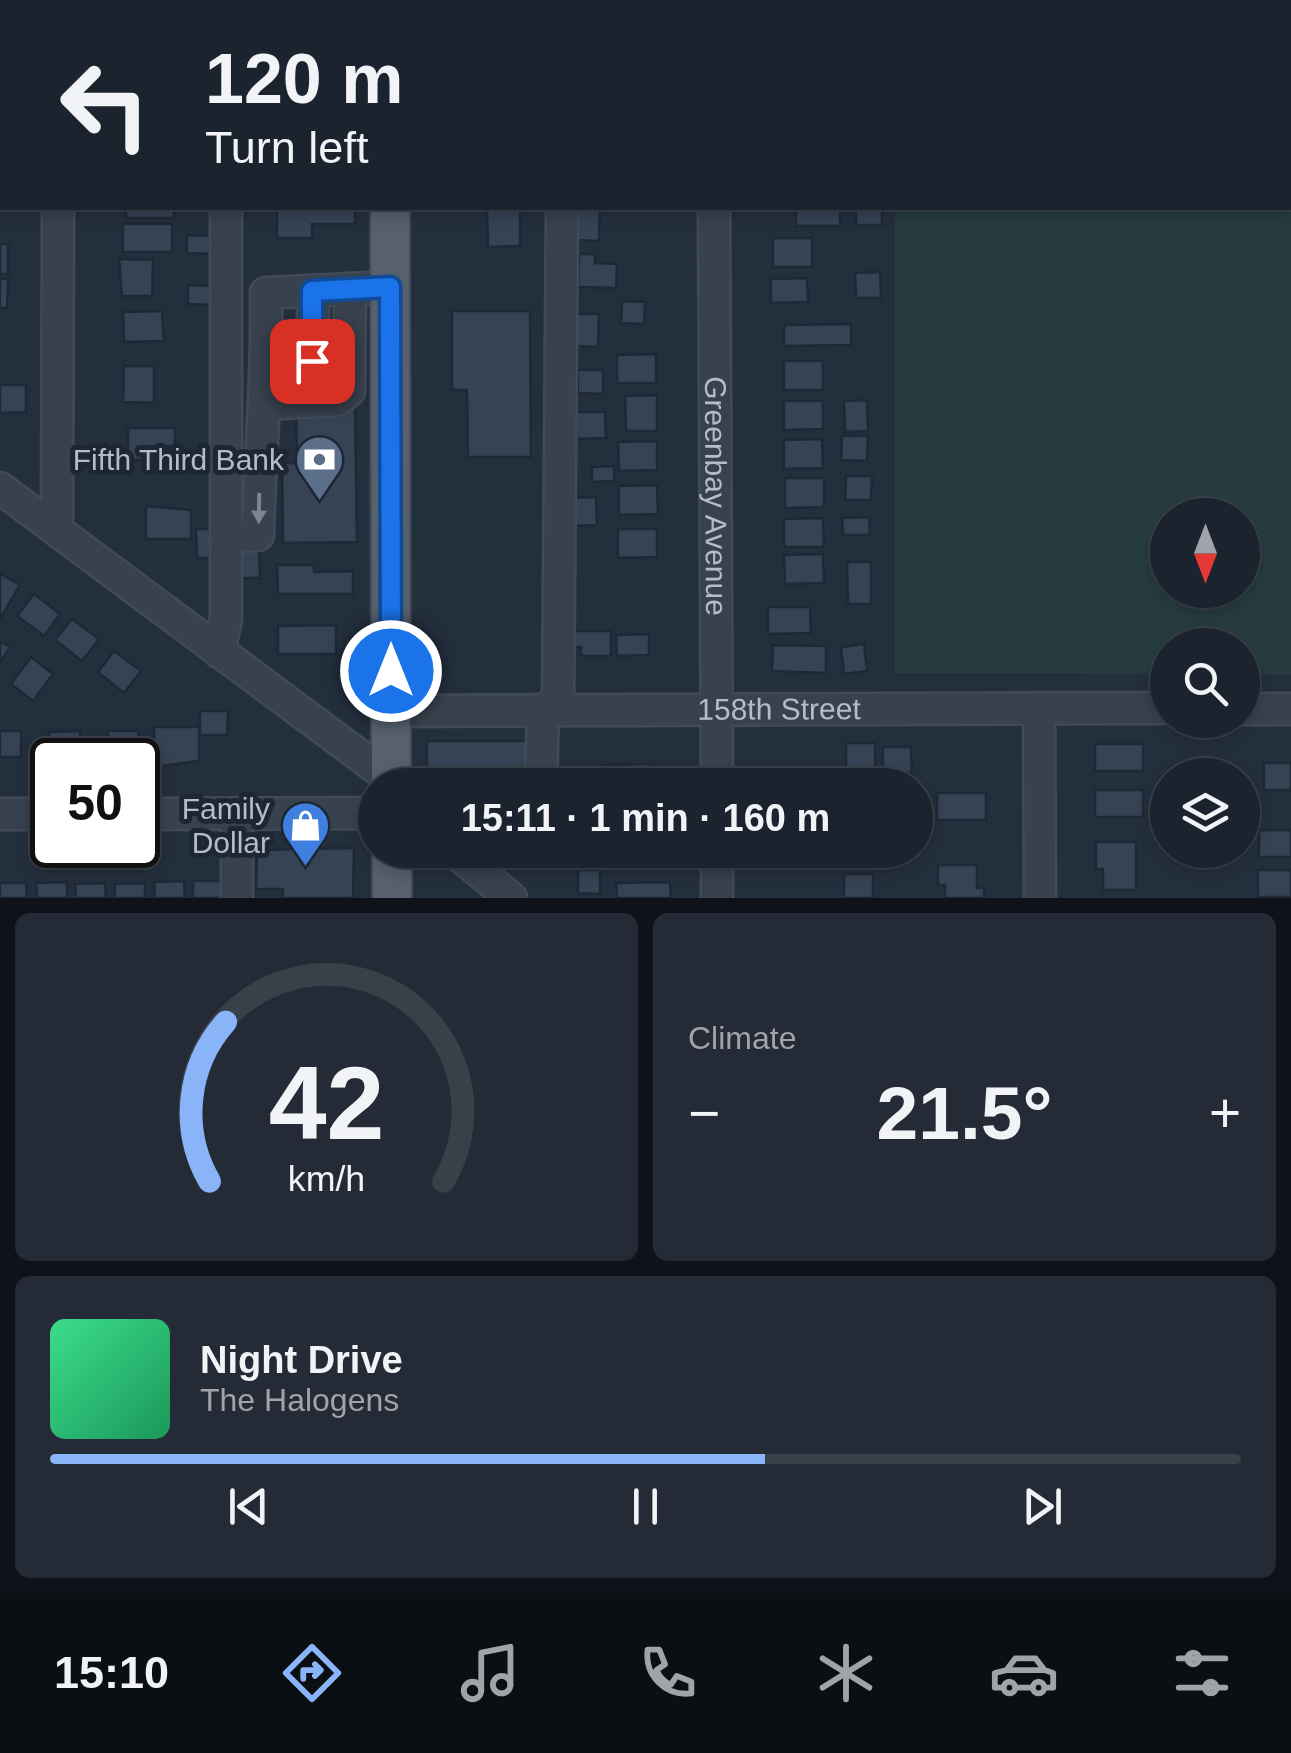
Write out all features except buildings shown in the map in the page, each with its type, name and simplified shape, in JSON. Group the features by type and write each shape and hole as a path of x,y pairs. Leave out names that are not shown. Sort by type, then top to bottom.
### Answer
{"main road":[{"path":"390,210 392,768"},
{"path":"393,868 394,896"}],"street":[{"path":"56,530 58,210"},
{"path":"219,652 226,619 226,210"},
{"path":"543,768 551,709 562,210"},
{"name":"Greenbay Avenue","path":"714,210 717,768"},
{"path":"226,537 258,535 267,383 266,293 390,287"},
{"path":"267,383 338,400 349,390 350,289"},
{"path":"267,383 312,361 312,291"},
{"path":"0,488 373,768"},
{"path":"1039,708 1040,898"},
{"name":"158th Street","path":"392,711 1150,708"},
{"path":"1260,709 1291,709"},
{"path":"237,813 237,898"},
{"path":"160,814 358,813"},
{"path":"0,814 30,814"},
{"path":"475,868 511,898"},
{"path":"717,868 717,898"}],"green space":[{"path":"895,210 1291,210 1291,674 1260,674 1260,628 1150,628 1150,674 895,673"}],"place":[{"name":"Fifth Third Bank","path":"319,502"},
{"name":"Family Dollar","path":"305,868"}],"route":[{"path":"312,361 312,291 390,287 391,671"}]}
